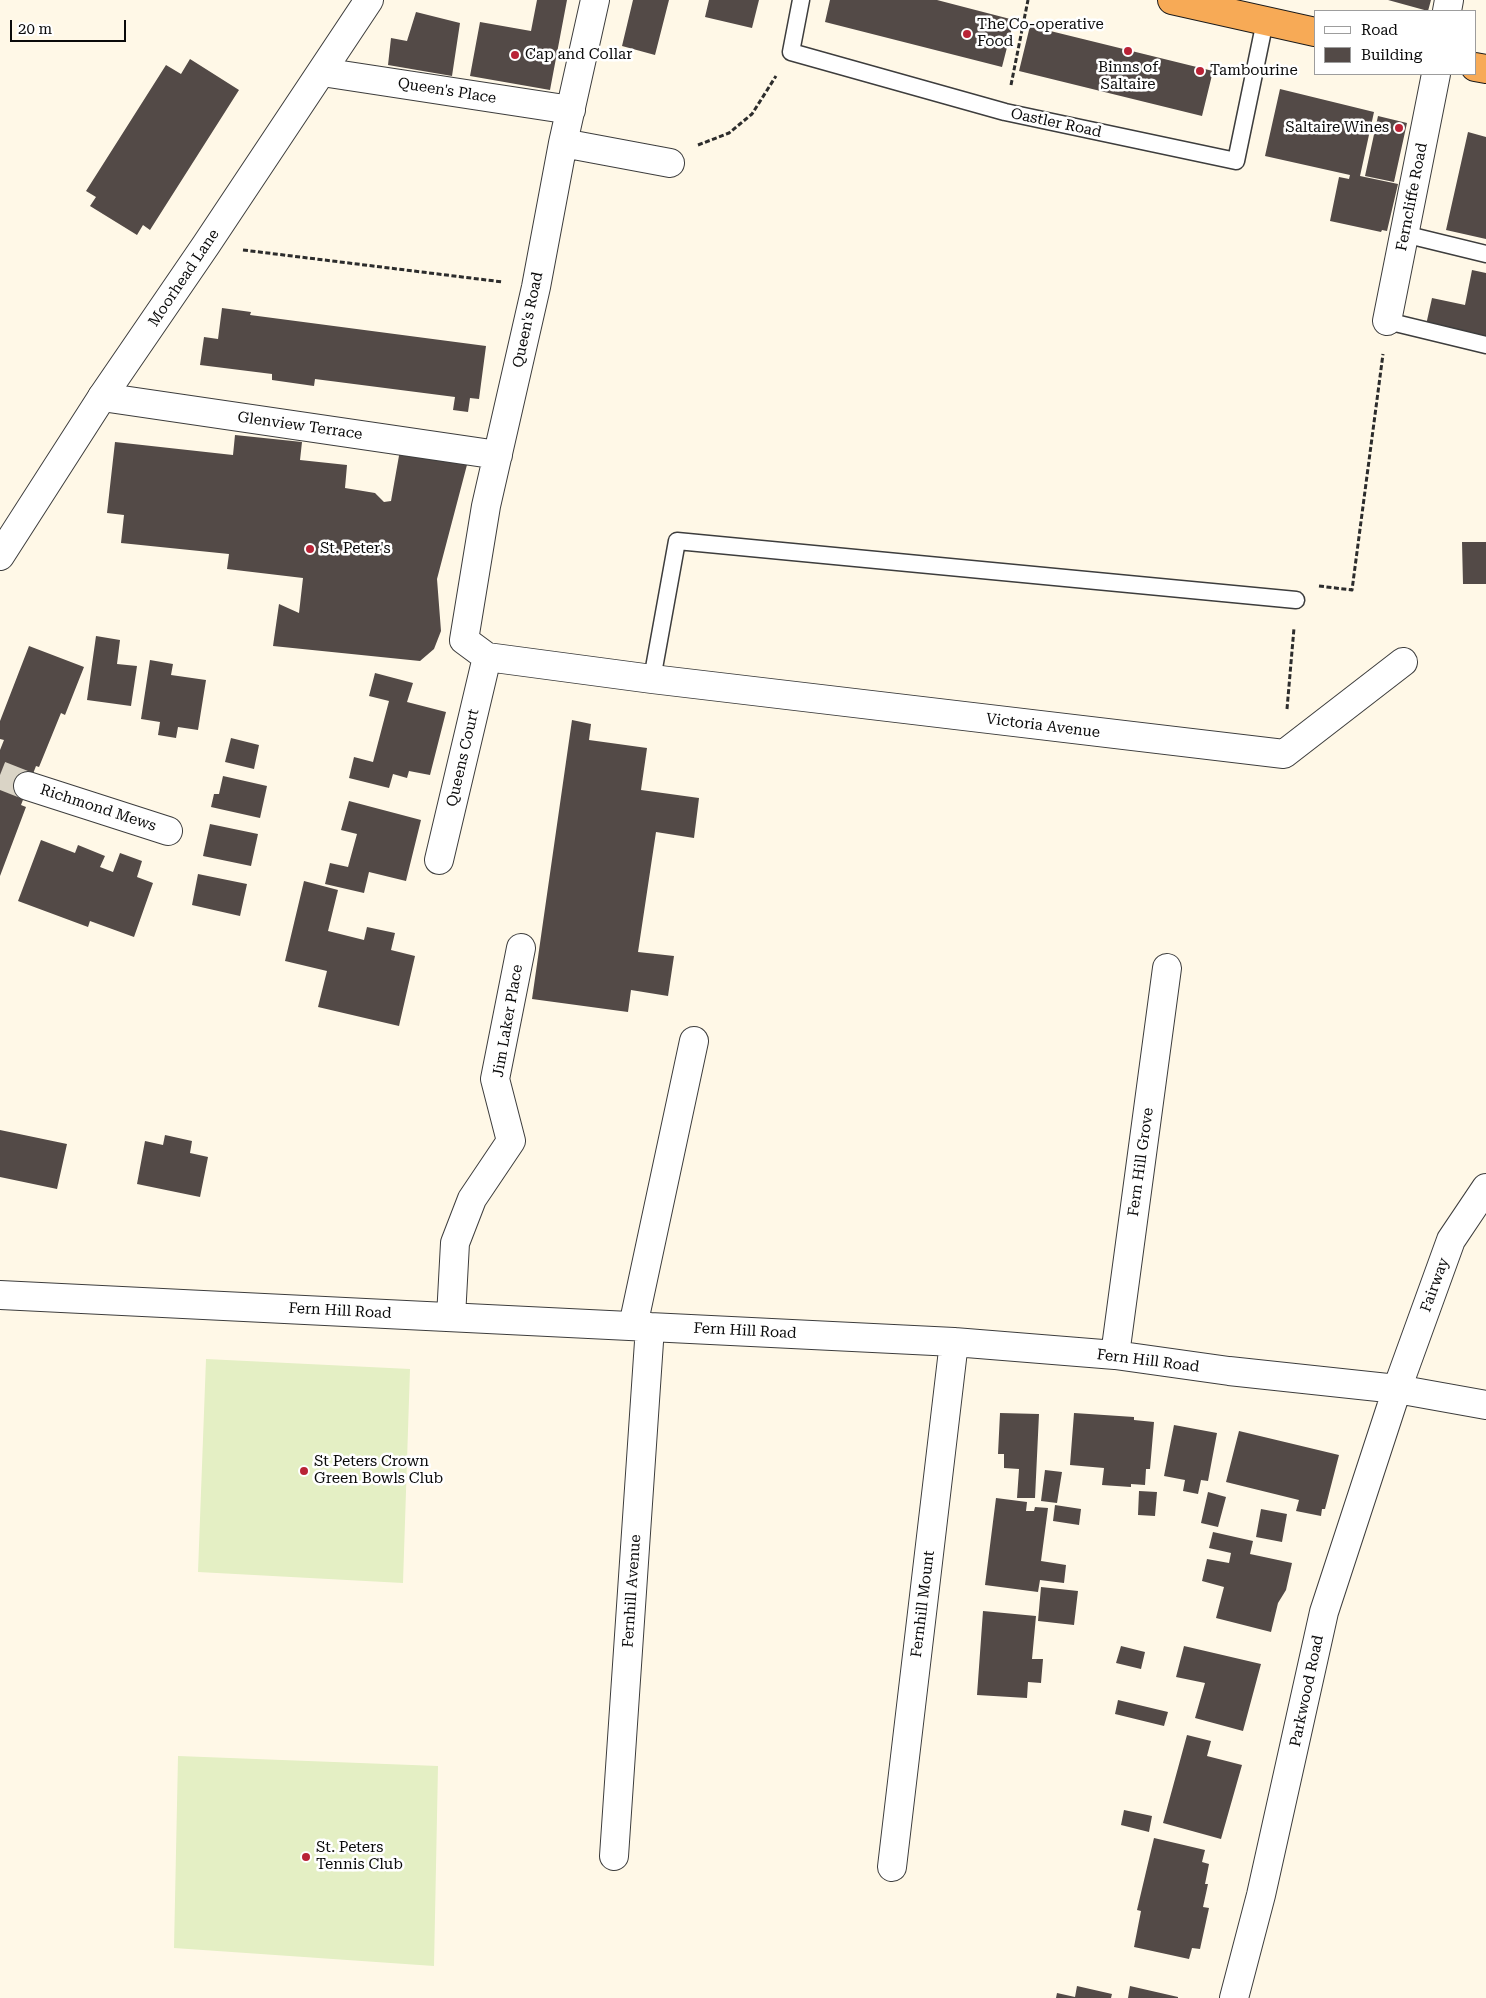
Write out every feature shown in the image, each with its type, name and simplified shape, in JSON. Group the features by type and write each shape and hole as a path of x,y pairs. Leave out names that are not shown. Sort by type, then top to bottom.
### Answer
{"highway":[{"path":"1172,0 1314,32"}],"street":[{"name":"Moorhead Lane","path":"0,556 102,397 369,0"},
{"name":"Queen's Road","path":"488,657 464,640 486,506 536,286 563,144 596,0"},
{"name":"Queen's Place","path":"322,72 571,110"},
{"name":"Ferncliffe Road","path":"1387,321 1436,75"},
{"path":"563,144 670,163"},
{"name":"Glenview Terrace","path":"102,397 498,455"},
{"name":"Victoria Avenue","path":"488,657 652,679 1284,754"},
{"name":"Queens Court","path":"439,860 488,657"},
{"path":"1284,754 1403,662"},
{"name":"Richmond Mews","path":"28,786 168,830"},
{"name":"Jim Laker Place","path":"451,1317 455,1243 472,1199 512,1141 495,1079 521,948"},
{"name":"Fern Hill Grove","path":"1115,1355 1167,968"},
{"name":"Fernhill Avenue","path":"614,1856 642,1327 694,1041"},
{"name":"Fairway","path":"1397,1389 1451,1240 1486,1188"},
{"name":"Fern Hill Road","path":"0,1295 954,1342 1115,1355 1229,1371 1397,1389 1486,1405"},
{"name":"Fernhill Mount","path":"892,1867 954,1342"},
{"name":"Parkwood Road","path":"1234,1998 1264,1885 1324,1612 1397,1389"}],"lane":[{"path":"791,52 801,0"},
{"name":"Oastler Road","path":"791,52 1005,112 1236,161 1265,21"},
{"path":"1404,234 1486,254"},
{"path":"1387,321 1486,345"},
{"path":"652,679 677,541 1296,600"}],"path":[{"path":"1005,112 1028,0"},
{"path":"670,163 701,144 729,133 752,114 791,52"},
{"path":"206,245 536,286"},
{"path":"1284,754 1297,584 1352,590 1387,321"}],"green space":[{"name":"St Peters Crown Green Bowls Club","path":"206,1359 410,1369 403,1583 198,1572"},
{"name":"St. Peters Tennis Club","path":"178,1756 438,1766 434,1966 174,1948"}],"building":[{"name":"Cap and Collar","path":"537,0 567,0 550,90 470,76 480,22 531,31"},
{"path":"633,0 669,0 655,55 622,46"},
{"path":"709,0 759,0 752,28 705,17"},
{"path":"830,0 937,0 1014,20 1002,67 825,22"},
{"path":"1388,0 1431,0 1428,10"},
{"path":"416,12 460,23 452,76 388,65 391,38 407,41"},
{"path":"1030,26 1213,71 1202,116 1019,71"},
{"path":"190,59 239,90 150,230 143,225 137,235 90,206 96,197 86,191 166,65 181,74"},
{"path":"1280,89 1374,112 1360,176 1398,184 1387,231 1382,230 1381,232 1330,221 1339,177 1349,179 1350,175 1265,156"},
{"path":"1378,116 1407,123 1394,182 1365,176"},
{"path":"1468,132 1486,137 1486,239 1446,230"},
{"path":"1472,270 1486,273 1486,338 1426,325 1432,298 1465,305"},
{"path":"222,308 251,312 250,315 486,346 479,399 470,398 468,412 453,410 455,397 315,379 314,386 272,380 272,374 200,365 204,337 218,339"},
{"name":"St. Peter's","path":"235,435 302,442 300,460 347,465 345,488 375,493 384,502 391,501 400,450 468,461 437,579 441,631 434,649 420,661 273,646 279,604 299,613 303,578 227,569 229,554 121,543 124,515 107,513 115,442 233,455"},
{"path":"1462,542 1486,542 1486,584 1463,584"},
{"path":"96,636 120,640 117,664 137,666 131,706 87,700"},
{"path":"29,646 84,667 65,715 61,713 39,767 36,766 21,805 26,807 0,876 0,750 4,740 0,739 0,721"},
{"path":"150,660 173,664 171,675 206,680 198,730 178,727 176,738 158,735 160,722 141,719"},
{"path":"375,673 413,683 407,702 446,712 430,775 409,771 407,778 393,774 389,788 349,778 354,757 373,762 389,701 369,696"},
{"path":"572,720 591,724 589,740 647,748 641,790 699,798 694,838 656,832 638,952 674,956 668,996 631,990 628,1012 532,999"},
{"path":"231,738 259,745 254,769 225,762"},
{"path":"223,776 267,786 260,818 211,807 214,794 219,794"},
{"path":"349,801 421,820 406,881 369,872 364,893 325,884 330,863 348,867 357,834 341,830"},
{"path":"210,824 258,834 251,866 203,856"},
{"path":"41,840 75,853 78,845 105,856 100,867 113,872 120,853 142,861 137,877 153,883 134,937 90,921 88,927 18,901"},
{"path":"198,874 247,884 240,916 192,905"},
{"path":"304,881 338,890 328,931 364,940 367,927 395,933 391,950 415,956 399,1026 318,1007 327,971 285,961"},
{"path":"0,1130 67,1144 57,1189 0,1177"},
{"path":"165,1135 192,1141 190,1153 208,1157 200,1197 137,1184 145,1141 163,1145"},
{"path":"1000,1413 1039,1414 1035,1498 1017,1498 1019,1469 1004,1468 1004,1454 998,1454"},
{"path":"1074,1413 1134,1417 1134,1420 1154,1422 1150,1469 1146,1469 1145,1485 1131,1484 1131,1487 1102,1485 1104,1468 1070,1465"},
{"path":"1174,1425 1217,1433 1208,1481 1201,1480 1198,1494 1183,1491 1185,1480 1164,1476"},
{"path":"1239,1431 1339,1455 1325,1509 1322,1509 1321,1516 1296,1511 1299,1500 1226,1482"},
{"path":"1045,1470 1062,1472 1057,1503 1041,1501"},
{"path":"1139,1491 1157,1492 1155,1516 1138,1515"},
{"path":"1208,1492 1226,1497 1218,1527 1201,1523"},
{"path":"996,1498 1027,1502 1026,1511 1034,1511 1035,1507 1048,1508 1041,1561 1066,1565 1064,1583 1040,1580 1038,1592 985,1585"},
{"path":"1055,1505 1081,1509 1079,1525 1053,1521"},
{"path":"1261,1509 1287,1514 1282,1542 1256,1537"},
{"path":"1213,1532 1253,1541 1250,1554 1292,1563 1286,1590 1278,1603 1271,1632 1216,1618 1224,1587 1202,1581 1207,1559 1229,1563 1231,1553 1209,1548"},
{"path":"1041,1587 1078,1591 1074,1625 1038,1621"},
{"path":"983,1611 1036,1616 1032,1659 1043,1659 1041,1683 1028,1682 1027,1698 977,1695"},
{"path":"1121,1646 1145,1652 1141,1669 1116,1663"},
{"path":"1184,1646 1261,1664 1243,1731 1195,1718 1205,1683 1176,1677"},
{"path":"1118,1700 1168,1712 1164,1726 1115,1714"},
{"path":"1187,1735 1211,1741 1207,1756 1242,1765 1221,1839 1163,1823"},
{"path":"1124,1810 1152,1816 1149,1832 1121,1825"},
{"path":"1154,1838 1205,1850 1202,1862 1209,1864 1205,1884 1208,1884 1203,1907 1209,1908 1200,1949 1192,1948 1189,1959 1134,1947 1141,1911 1137,1910"},
{"path":"1077,1986 1112,1994 1111,1998 1056,1998 1057,1993 1075,1997"},
{"path":"1130,1986 1178,1997 1178,1998 1128,1998"}],"tunnel":[{"path":"0,775 28,786"}],"place":[{"name":"The Co-operative Food","path":"967,34"},
{"name":"Binns of Saltaire","path":"1128,51"},
{"name":"Cap and Collar","path":"515,55"},
{"name":"Tambourine","path":"1200,71"},
{"name":"Saltaire Wines","path":"1399,128"},
{"name":"St. Peter's","path":"310,549"},
{"name":"St Peters Crown Green Bowls Club","path":"304,1471"},
{"name":"St. Peters Tennis Club","path":"306,1857"}]}
